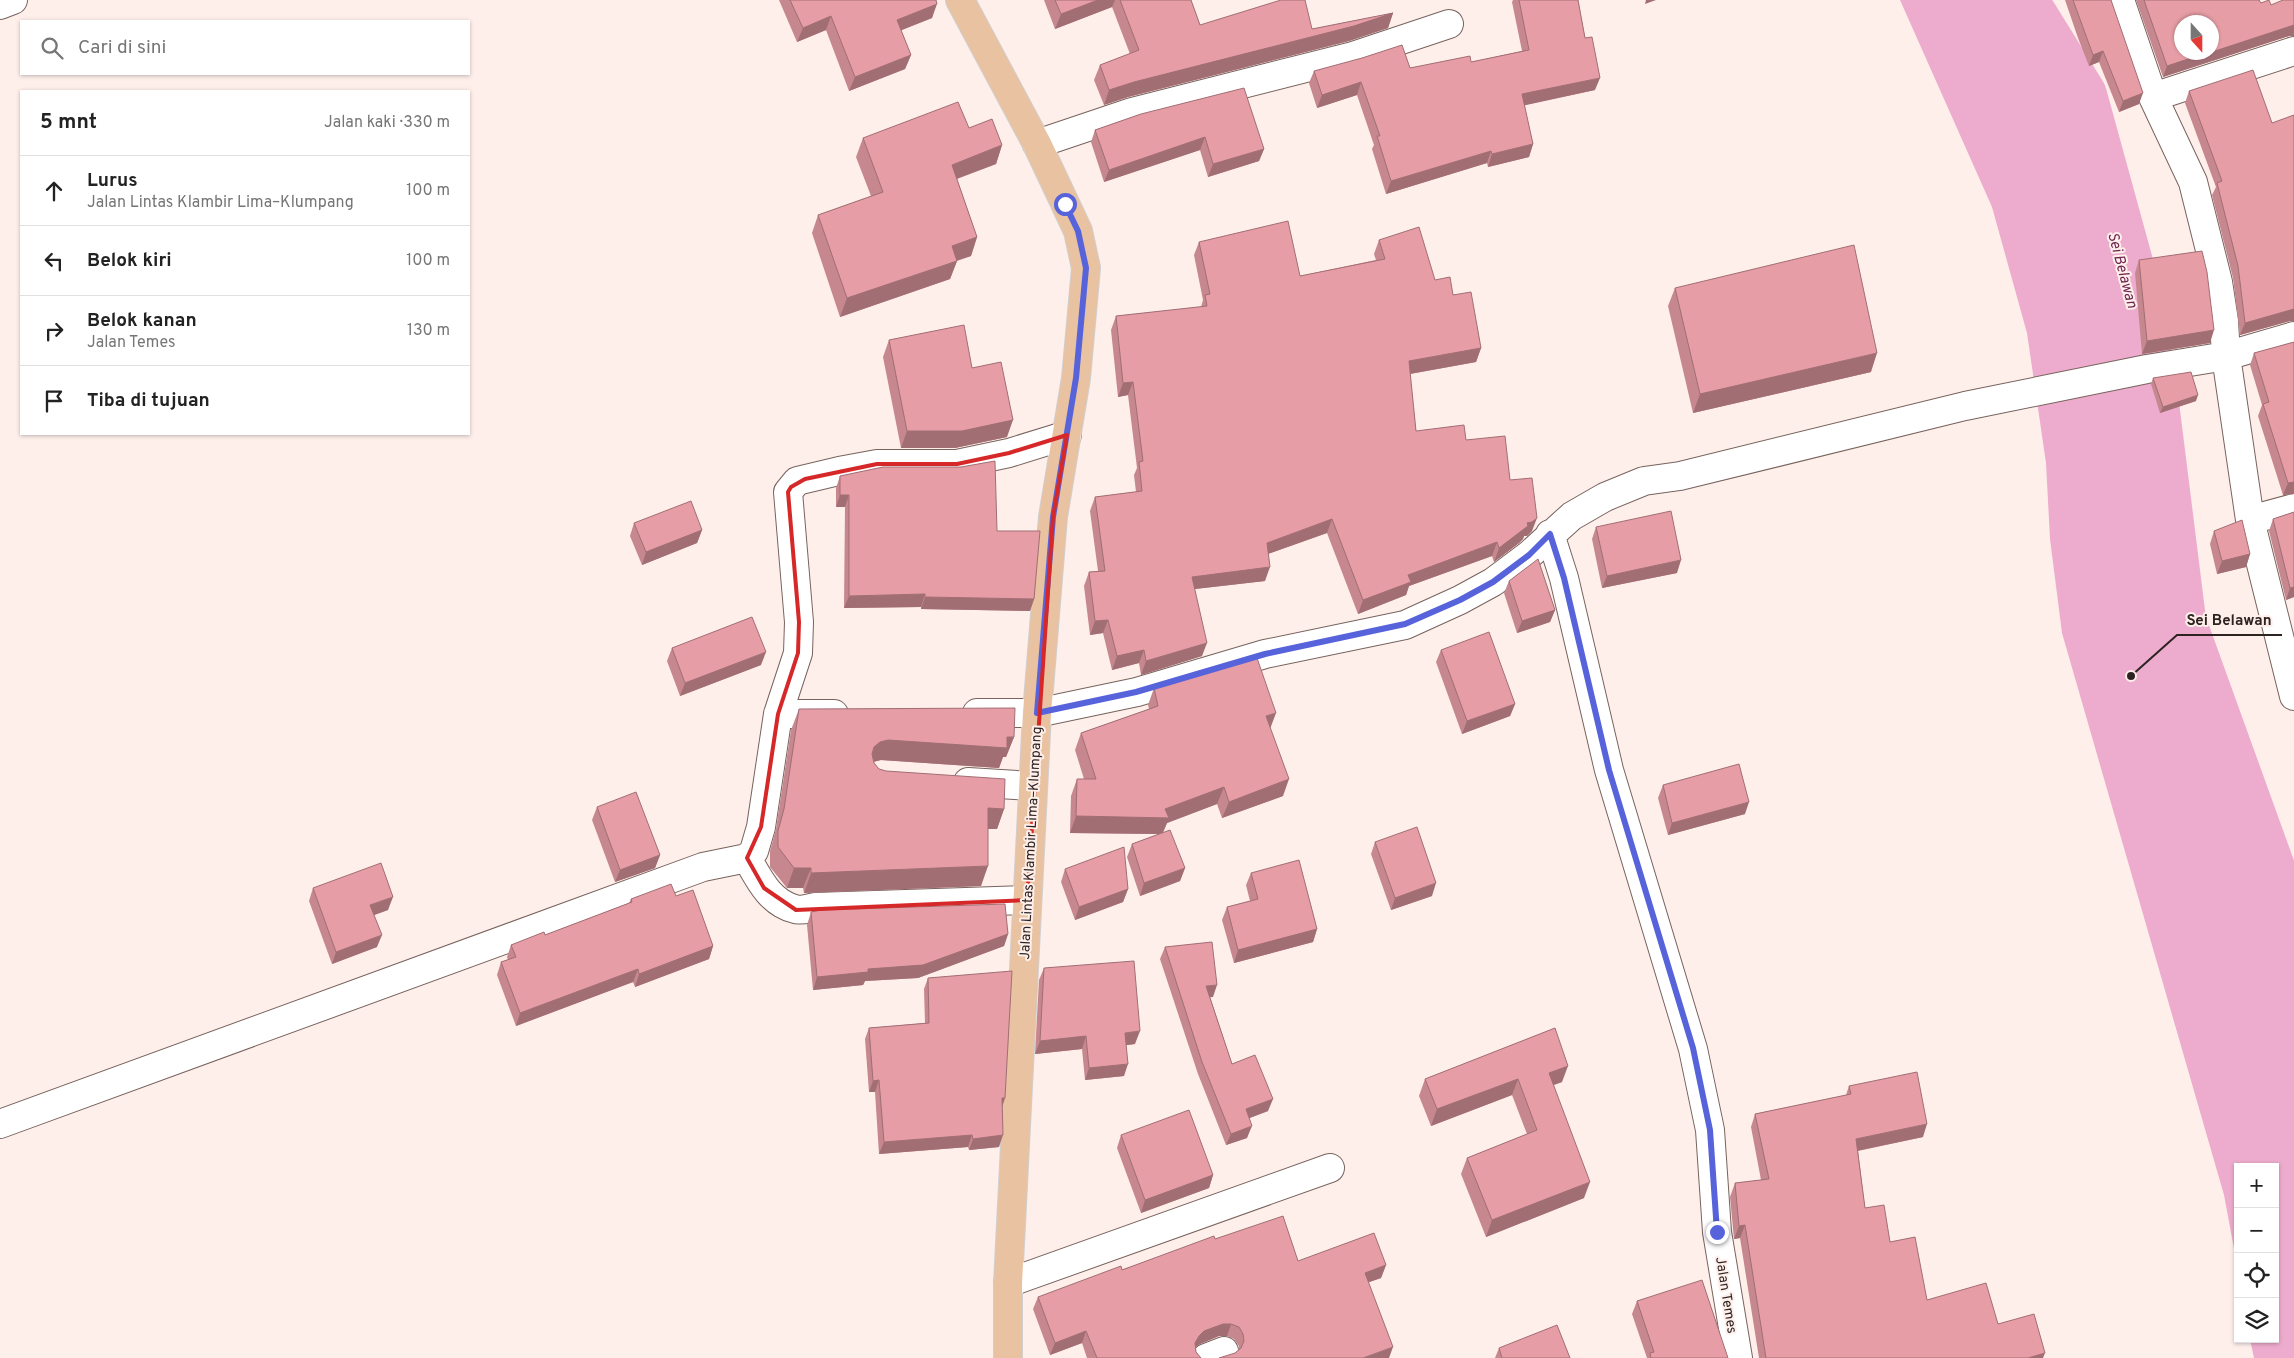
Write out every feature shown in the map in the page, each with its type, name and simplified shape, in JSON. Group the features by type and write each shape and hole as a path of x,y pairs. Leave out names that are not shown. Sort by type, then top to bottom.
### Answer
{"main road":[{"name":"Jalan Lintas Klambir Lima–Klumpang","path":"960,0 1036,144 1078,231 1086,268 1076,378 1053,517 1037,713 1008,1283 1008,1358"}],"street":[{"path":"0,5 13,0"},
{"path":"2120,0 2153,97 2193,182 2218,282 2224,322 2226,356 2250,520 2294,696"},
{"path":"1036,144 1132,112 1344,59 1449,24"},
{"path":"2153,97 2294,51"},
{"path":"957,713 1037,713 1136,692 1265,654 1405,624 1460,600 1493,582 1529,555 1572,516 1588,506 1644,481 1680,476 1965,406 2147,369 2226,356 2294,336"},
{"path":"0,1124 703,867 747,858 754,851 761,827 778,714 798,653 799,622 788,492 791,486 805,479 877,464 957,464 1009,453 1067,435"},
{"path":"2250,520 2294,508"},
{"name":"Jalan Temes","path":"1550,534 1564,578 1609,770 1693,1048 1710,1130 1717,1232 1738,1358"},
{"path":"778,714 858,714"},
{"path":"946,781 1032,786"},
{"path":"747,858 764,888 779,901 796,910 815,907 1027,900"},
{"path":"1008,1283 1330,1168"}],"highlighted area":[{"path":"1067,435 1053,517 1027,900 796,910 764,888 747,858 761,827 778,714 798,653 799,622 788,492 791,487 805,479 877,464 957,464 1009,453"}],"shaded area":[{"name":"Sei Belawan","path":"1900,0 2005,0 2063,143 2095,255 2140,498 2172,609 2198,719 2274,1003 2294,1100 2294,1358 2254,1358 2251,1343 2279,1343 2279,1163 2234,1163 2234,1249 2224,1195 2062,633 2050,539 2046,463 2027,333 1992,207"}],"building":[{"path":"790,0 936,0 937,4 897,20 911,55 855,77 831,16 803,28"},
{"path":"1055,0 1098,0 1061,14"},
{"path":"1120,0 1191,0 1200,25 1281,0 1305,0 1312,29 1393,13 1354,26 1109,90 1100,65 1139,50"},
{"path":"1519,0 1578,0 1585,38 1592,37 1600,78 1522,94 1533,144 1492,154 1491,151 1391,181 1377,136 1380,136 1361,82 1322,95 1314,71 1402,45 1410,68 1470,56 1471,62 1529,50"},
{"path":"2073,0 2111,0 2143,93 2123,101 2103,51 2093,55"},
{"path":"2144,0 2259,0 2261,3 2269,0 2271,5 2283,0 2294,0 2294,25 2219,50 2219,15 2174,15 2174,60 2185,60 2167,66"},
{"path":"2253,70 2272,123 2294,115 2294,309 2245,323 2238,266 2217,183 2222,181 2189,91"},
{"path":"1244,88 1264,149 1213,164 1205,137 1109,170 1095,130 1141,114"},
{"path":"958,102 969,128 992,119 1002,145 952,165 977,237 952,246 957,261 847,298 818,215 883,192 863,138"},
{"path":"1288,221 1300,276 1385,259 1379,240 1419,227 1435,280 1450,277 1453,295 1471,292 1481,348 1409,361 1416,431 1464,425 1466,440 1505,436 1510,480 1532,478 1537,518 1527,523 1528,526 1499,548 1497,542 1408,575 1411,582 1363,600 1332,519 1267,543 1270,567 1192,577 1207,643 1146,661 1144,650 1117,656 1108,620 1095,621 1089,572 1105,571 1095,497 1142,491 1139,462 1143,461 1133,382 1123,383 1116,316 1207,306 1205,295 1210,294 1199,242"},
{"path":"1854,245 1877,353 1700,394 1675,288"},
{"path":"2202,251 2207,272 2214,330 2147,341 2139,260"},
{"path":"964,325 972,368 1001,362 1013,420 962,431 907,431 889,340"},
{"path":"2294,342 2294,482 2288,483 2263,404 2269,402 2254,353"},
{"path":"2191,372 2198,395 2163,407 2153,378"},
{"path":"995,461 997,531 1040,531 1034,599 925,597 925,594 849,596 849,495 840,495 840,476 883,467 961,467"},
{"path":"691,501 702,530 646,552 634,523"},
{"path":"1671,511 1681,560 1607,576 1596,527"},
{"path":"2294,512 2294,587 2290,588 2273,519"},
{"path":"2242,520 2250,554 2222,561 2214,531"},
{"path":"1538,559 1555,610 1522,621 1509,581"},
{"path":"752,617 766,652 685,683 672,648"},
{"path":"1489,632 1515,704 1467,721 1441,650"},
{"path":"1257,658 1276,713 1266,716 1289,779 1229,802 1224,787 1165,809 1169,818 1076,816 1077,779 1096,779 1081,733 1158,706 1154,688"},
{"path":"1015,708 1014,737 1007,737 1007,748 888,740 880,742 874,747 872,754 874,763 879,769 886,771 1005,779 1004,809 988,808 988,866 811,873 811,868 794,868 778,847 778,831 784,809 799,709"},
{"path":"1739,764 1749,802 1672,823 1663,785"},
{"path":"636,792 660,855 620,870 597,807"},
{"path":"1417,827 1436,883 1395,898 1375,842"},
{"path":"1170,830 1185,868 1144,883 1132,844"},
{"path":"1124,847 1128,889 1079,907 1065,869"},
{"path":"1299,860 1317,929 1238,950 1227,907 1258,899 1251,873"},
{"path":"381,863 393,897 370,905 382,935 336,952 313,888"},
{"path":"671,884 676,896 693,890 713,946 639,974 638,969 520,1013 501,962 516,957 511,945 544,932 545,935 632,902 631,899"},
{"path":"1005,904 1008,934 923,965 868,969 868,972 817,977 811,912 821,910"},
{"path":"1212,942 1217,985 1206,986 1232,1064 1255,1055 1273,1099 1246,1109 1252,1126 1231,1134 1202,1062 1165,947"},
{"path":"1134,961 1140,1031 1125,1033 1128,1064 1089,1068 1086,1036 1040,1041 1044,968"},
{"path":"1012,971 1005,1098 1002,1098 1003,1135 973,1139 972,1135 884,1142 879,1080 873,1081 869,1028 929,1023 928,978"},
{"path":"1555,1028 1568,1066 1549,1073 1590,1182 1492,1220 1467,1158 1537,1130 1518,1079 1437,1109 1425,1079"},
{"path":"1917,1072 1927,1124 1856,1139 1865,1208 1884,1205 1890,1242 1915,1237 1927,1300 1986,1283 1998,1324 2034,1314 2045,1353 2028,1358 1766,1358 1745,1225 1739,1226 1735,1183 1769,1179 1755,1114 1851,1094 1849,1086"},
{"path":"1189,1110 1213,1175 1145,1200 1121,1135"},
{"path":"1283,1216 1298,1261 1374,1233 1386,1265 1365,1273 1393,1347 1363,1358 1219,1358 1235,1353 1241,1348 1244,1341 1239,1327 1231,1324 1223,1324 1204,1331 1199,1336 1195,1343 1196,1352 1201,1358 1097,1358 1086,1331 1055,1343 1038,1297 1121,1266 1122,1270 1214,1236 1215,1239"},
{"path":"1702,1280 1728,1358 1651,1358 1650,1353 1654,1352 1637,1301"},
{"path":"1557,1325 1570,1358 1502,1358 1499,1348"}],"waterway":[{"name":"Sei Belawan","path":"2014,0 2075,98 2136,320 2174,624 2278,912 2292,989 2294,1110"}],"place":[{"name":"Sei Belawan","path":"2131,676"}],"route":[{"path":"1065,204 1078,231 1086,268 1076,378 1053,517 1037,713 1136,692 1265,654 1405,624 1460,600 1493,582 1529,555 1550,534 1564,578 1609,770 1693,1048 1710,1130 1717,1232"}]}
